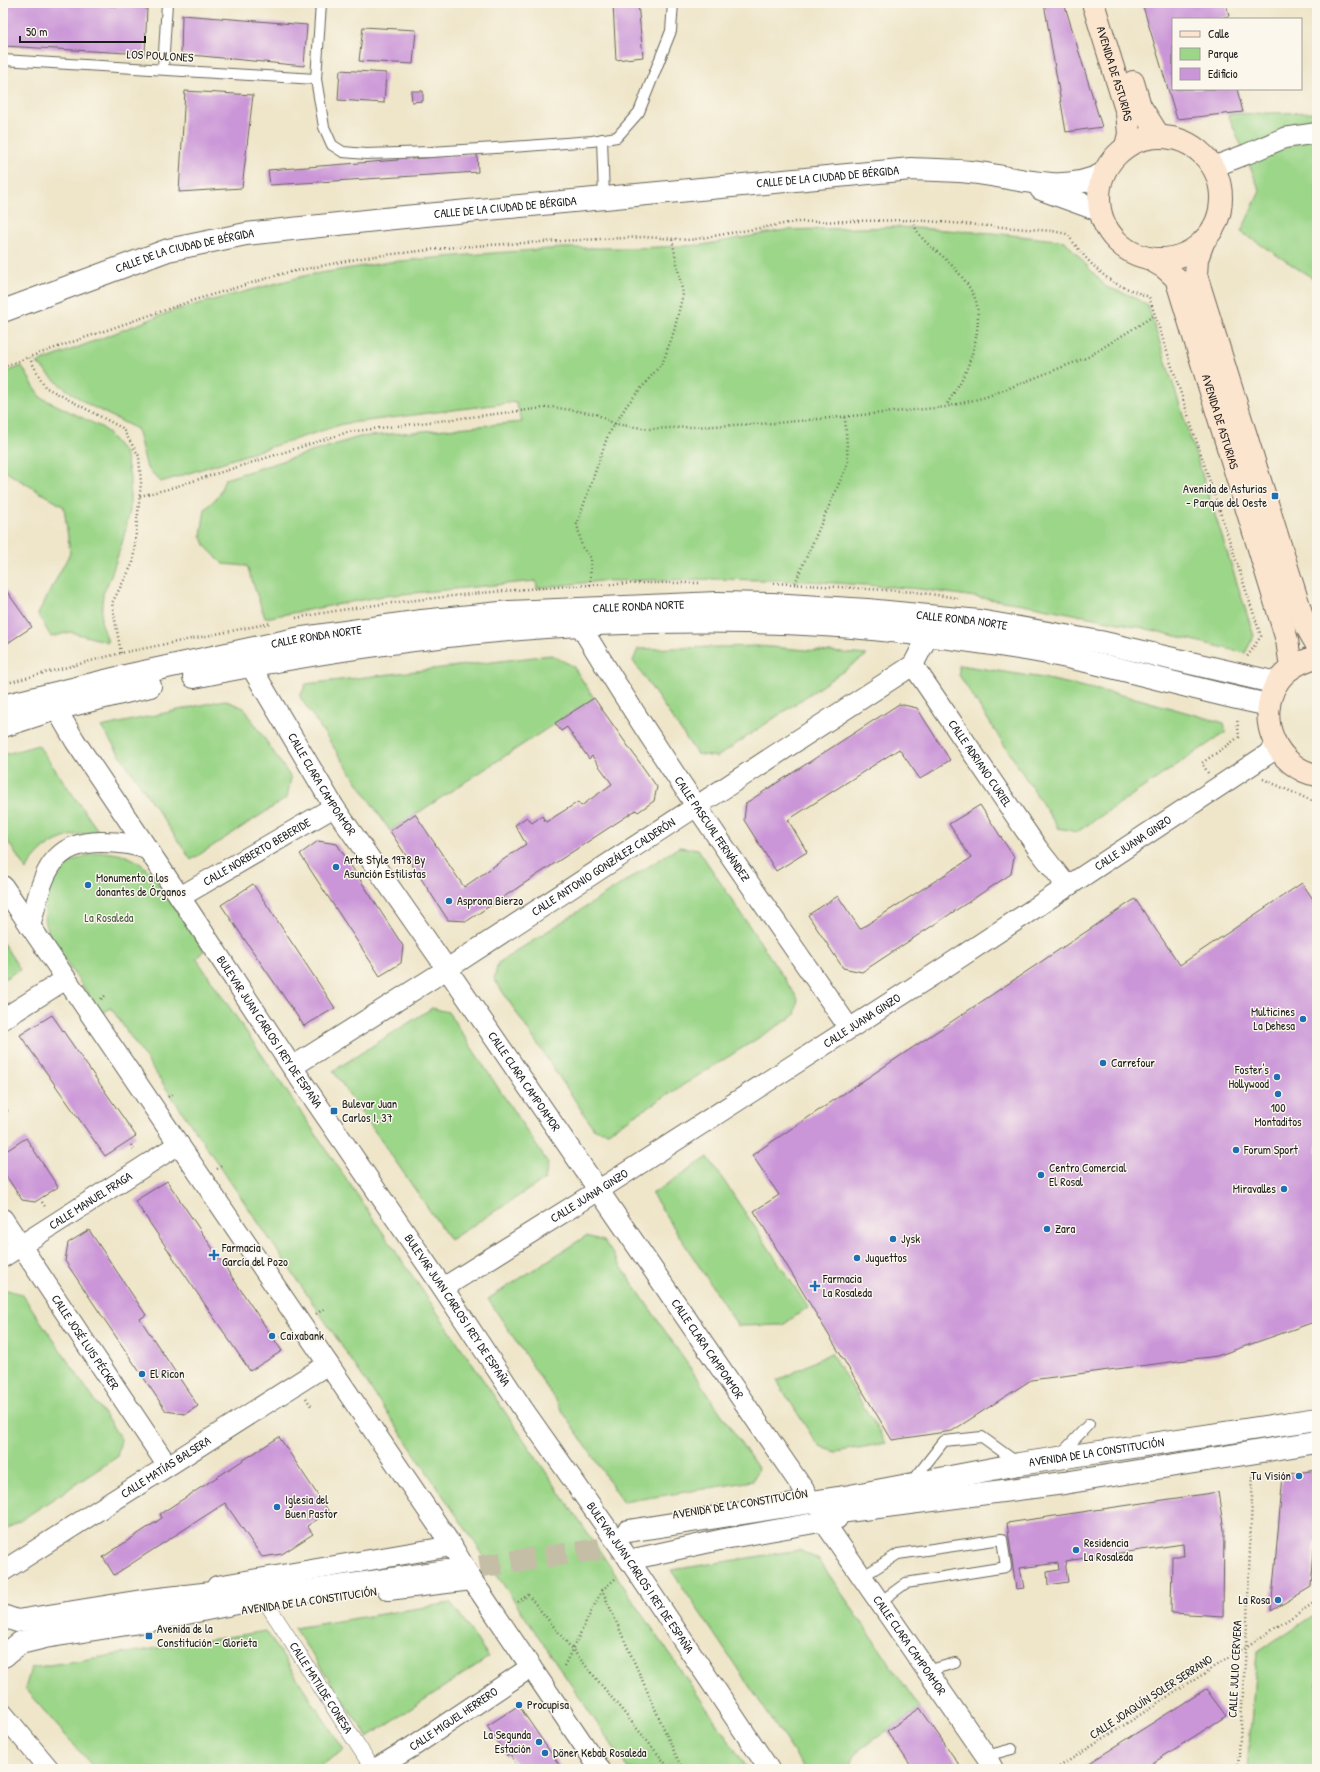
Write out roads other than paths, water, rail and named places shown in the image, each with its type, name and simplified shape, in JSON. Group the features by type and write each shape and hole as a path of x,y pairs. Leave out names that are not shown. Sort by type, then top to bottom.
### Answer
{"main road":[{"name":"AVENIDA DE ASTURIAS","path":"1093,3 1127,113 1129,134 1126,146"},
{"name":"AVENIDA DE ASTURIAS","path":"1109,3 1140,106 1159,136"},
{"path":"1159,136 1180,140 1199,150 1213,167 1220,185 1221,205 1216,224 1204,240 1193,250 1179,256 1164,259 1148,258 1134,254 1122,246 1112,236 1104,224 1099,210 1098,192 1103,174 1112,159 1126,146 1142,139 1159,136"},
{"name":"AVENIDA DE ASTURIAS","path":"1204,240 1197,259 1196,275 1304,622 1317,645"},
{"name":"AVENIDA DE ASTURIAS","path":"1148,258 1165,268 1176,278 1287,640 1284,676"},
{"path":"1317,656 1305,660 1284,676 1269,705 1269,727 1277,748 1286,759 1298,768 1317,775"}],"street":[{"path":"1213,167 1284,138 1317,133"},
{"name":"CALLE DE LA CIUDAD DE BÉRGIDA","path":"3,311 168,250 246,234 604,197 912,169 971,172 1019,181 1045,184 1090,181 1103,174"},
{"name":"CALLE DE LA CIUDAD DE BÉRGIDA","path":"1019,181 1099,210"},
{"name":"CALLE RONDA NORTE","path":"3,726 51,702 130,675 296,639 422,621 510,612 717,603 772,604 860,610 979,621 1284,676"},
{"name":"CALLE RONDA NORTE","path":"3,706 51,702 144,687 250,665 425,638 514,628 646,622 770,623 861,627 1016,648 1096,663 1235,698 1269,705"},
{"name":"CALLE PASCUAL FERNÁNDEZ","path":"580,625 606,668 698,807 849,1028"},
{"path":"913,665 928,636"},
{"name":"CALLE CLARA CAMPOAMOR","path":"250,665 334,807 448,969 806,1493"},
{"name":"CALLE ANTONIO GONZÁLEZ CALDERÓN","path":"292,1068 698,807 913,665"},
{"name":"CALLE ADRIANO CURIEL","path":"913,665 1038,849 1067,886"},
{"name":"BULEVAR JUAN CARLOS I REY DE ESPAÑA","path":"51,702 292,1068 443,1288 523,1409 604,1524 631,1545 769,1769"},
{"name":"CALLE JUANA GINZO","path":"443,1288 599,1190 950,964 1277,748"},
{"name":"CALLE NORBERTO BEBERIDE","path":"180,897 334,807"},
{"path":"30,926 40,889 49,867 63,851 74,845 88,842 114,842 139,846 149,850"},
{"path":"3,886 328,1364 446,1559 472,1580 600,1769"},
{"path":"3,1019 66,978"},
{"name":"CALLE MANUEL FRAGA","path":"3,1257 179,1144"},
{"name":"CALLE JOSÉ LUIS PÉCKER","path":"3,1219 167,1465"},
{"name":"CALLE MATÍAS BALSERA","path":"3,1571 167,1465 328,1364"},
{"name":"AVENIDA DE LA CONSTITUCIÓN","path":"631,1545 724,1539 824,1522 880,1499 910,1484 1057,1458 1317,1420"},
{"name":"AVENIDA DE LA CONSTITUCIÓN","path":"631,1545 880,1499 1064,1483 1317,1442"},
{"name":"AVENIDA DE LA CONSTITUCIÓN","path":"604,1524 806,1493 880,1499"},
{"name":"CALLE CLARA CAMPOAMOR","path":"824,1522 990,1763"},
{"name":"AVENIDA DE LA CONSTITUCIÓN","path":"3,1657 20,1643 144,1611 446,1559"},
{"name":"AVENIDA DE LA CONSTITUCIÓN","path":"3,1616 17,1621 144,1611 269,1607 361,1593 472,1580"},
{"name":"CALLE MATILDE CONESA","path":"269,1607 374,1769"},
{"path":"3,1627 6,1637 3,1657"},
{"name":"CALLE MIGUEL HERRERO","path":"374,1769 412,1747 531,1667"},
{"path":"3,1714 49,1769"}],"lane":[{"path":"163,69 167,3"},
{"path":"321,3 316,79 324,127 332,145 343,152 366,154 431,152 617,137 639,112 671,31 673,3"},
{"name":"LOS POULONES","path":"3,60 316,79"},
{"path":"602,139 604,197"},
{"path":"1057,1458 1089,1424"},
{"path":"910,1484 944,1441 982,1437 1020,1464"},
{"path":"862,1577 898,1554 1002,1539 1006,1567 906,1583 880,1602"},
{"path":"927,1671 955,1663"},
{"path":"990,1763 1012,1749"}],"tunnel":[{"path":"447,1571 637,1544"}],"place":[{"name":"Avenida de Asturias - Parque del Oeste","path":"1275,496"},
{"name":"Arte Style 1978 By Asunción Estilistas","path":"336,867"},
{"name":"Monumento a los donantes de Órganos","path":"88,885"},
{"name":"Asprona Bierzo","path":"449,901"},
{"name":"Multicines La Dehesa","path":"1303,1019"},
{"name":"Carrefour","path":"1103,1063"},
{"name":"Foster's Hollywood","path":"1277,1077"},
{"name":"100 Montaditos","path":"1278,1094"},
{"name":"Bulevar Juan Carlos I, 37","path":"334,1111"},
{"name":"Forum Sport","path":"1236,1150"},
{"name":"Centro Comercial El Rosal","path":"1041,1175"},
{"name":"Miravalles","path":"1284,1189"},
{"name":"Zara","path":"1047,1229"},
{"name":"Jysk","path":"893,1239"},
{"name":"Farmacia García del Pozo","path":"214,1255"},
{"name":"Juguettos","path":"857,1258"},
{"name":"Farmacia La Rosaleda","path":"815,1286"},
{"name":"Caixabank","path":"272,1336"},
{"name":"El Ricon","path":"142,1374"},
{"name":"Tu Visión","path":"1299,1476"},
{"name":"Iglesia del Buen Pastor","path":"277,1507"},
{"name":"Residencia La Rosaleda","path":"1076,1550"},
{"name":"La Rosa","path":"1278,1600"},
{"name":"Avenida de la Constitución - Glorieta","path":"149,1636"},
{"name":"Procupisa","path":"519,1705"},
{"name":"La Segunda Estación","path":"539,1742"},
{"name":"Döner Kebab Rosaleda","path":"545,1753"}],"park label":[{"name":"La Rosaleda","path":"109,918"}]}
